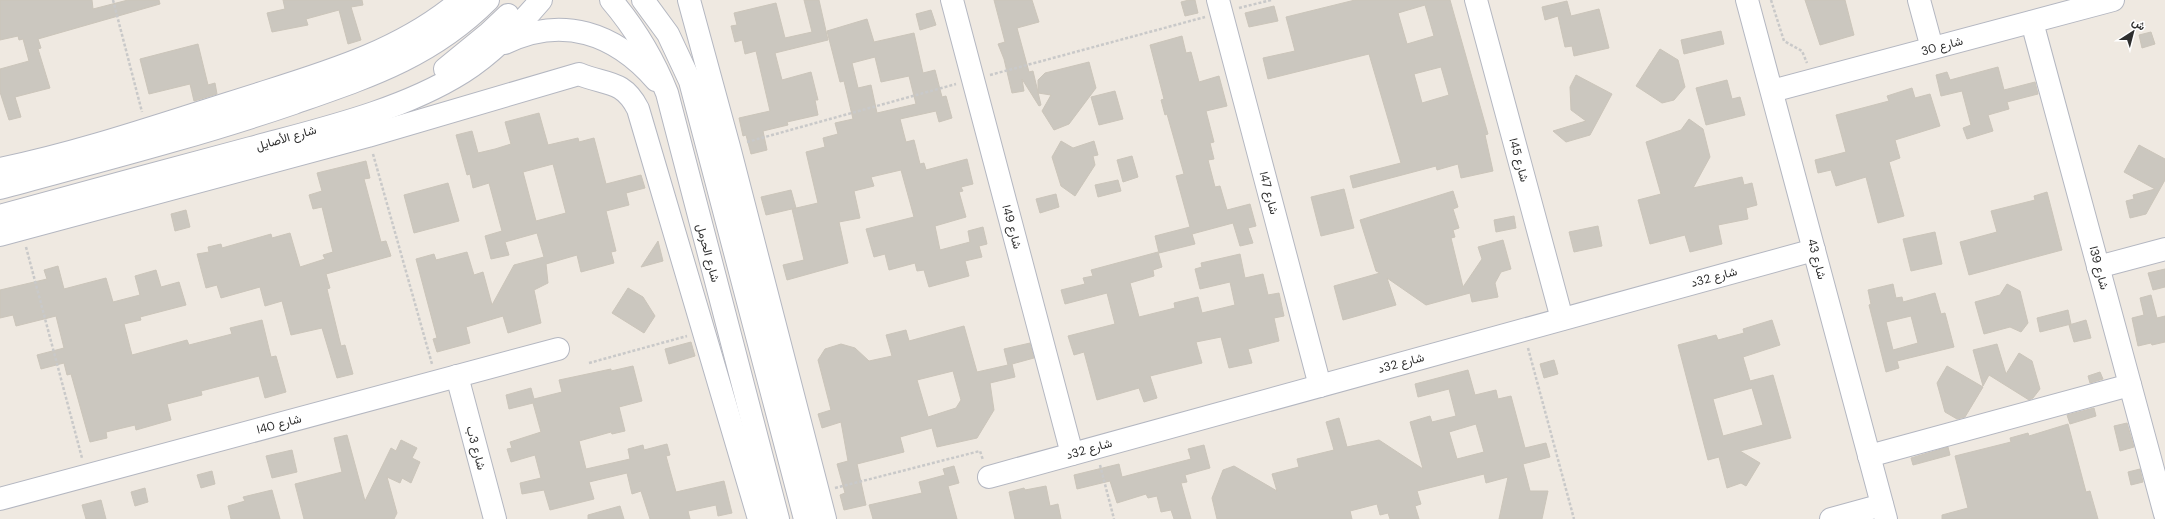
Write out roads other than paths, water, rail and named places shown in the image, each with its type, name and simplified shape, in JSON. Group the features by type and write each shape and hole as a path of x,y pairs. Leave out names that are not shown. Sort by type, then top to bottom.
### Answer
{"street":[{"path":"0,188 203,132 303,89 391,46 433,22 461,0"},
{"path":"0,169 50,158 147,130 303,89 374,75 399,64 452,31 488,0"},
{"path":"428,91 448,67 489,33 521,0"},
{"name":"شارع الأصايل","path":"0,216 286,138 361,116 428,91 464,71 496,47 541,0"},
{"name":"شارع الحرمل","path":"611,0 638,35 652,60 667,93 778,519"},
{"path":"643,0 668,34"},
{"path":"654,0 687,75 697,106 805,519"},
{"path":"689,0 729,147 825,519"},
{"name":"شارع 49ا","path":"952,0 1072,454"},
{"name":"شارع 45ا","path":"1476,0 1562,319"},
{"name":"شارع 43","path":"1747,0 1884,512"},
{"path":"1919,0 1932,48"},
{"name":"شارع 30","path":"1772,91 2113,0"},
{"name":"شارع 47ا","path":"1220,6 1320,386"},
{"name":"شارع 39ا","path":"2032,22 2164,509"},
{"path":"496,47 514,39 551,30 570,30 595,34 631,56 647,70 667,93"},
{"path":"0,235 368,136 578,74 593,80 612,82 634,100 638,109 759,519"},
{"path":"2098,267 2165,249"},
{"name":"شارع 32د","path":"989,477 1814,250"},
{"name":"شارع 40ا","path":"0,499 558,349"},
{"name":"شارع 3ب","path":"447,379 495,519"},
{"path":"1869,456 2130,385"},
{"path":"746,473 757,440"},
{"path":"1831,519 1884,512"}]}
